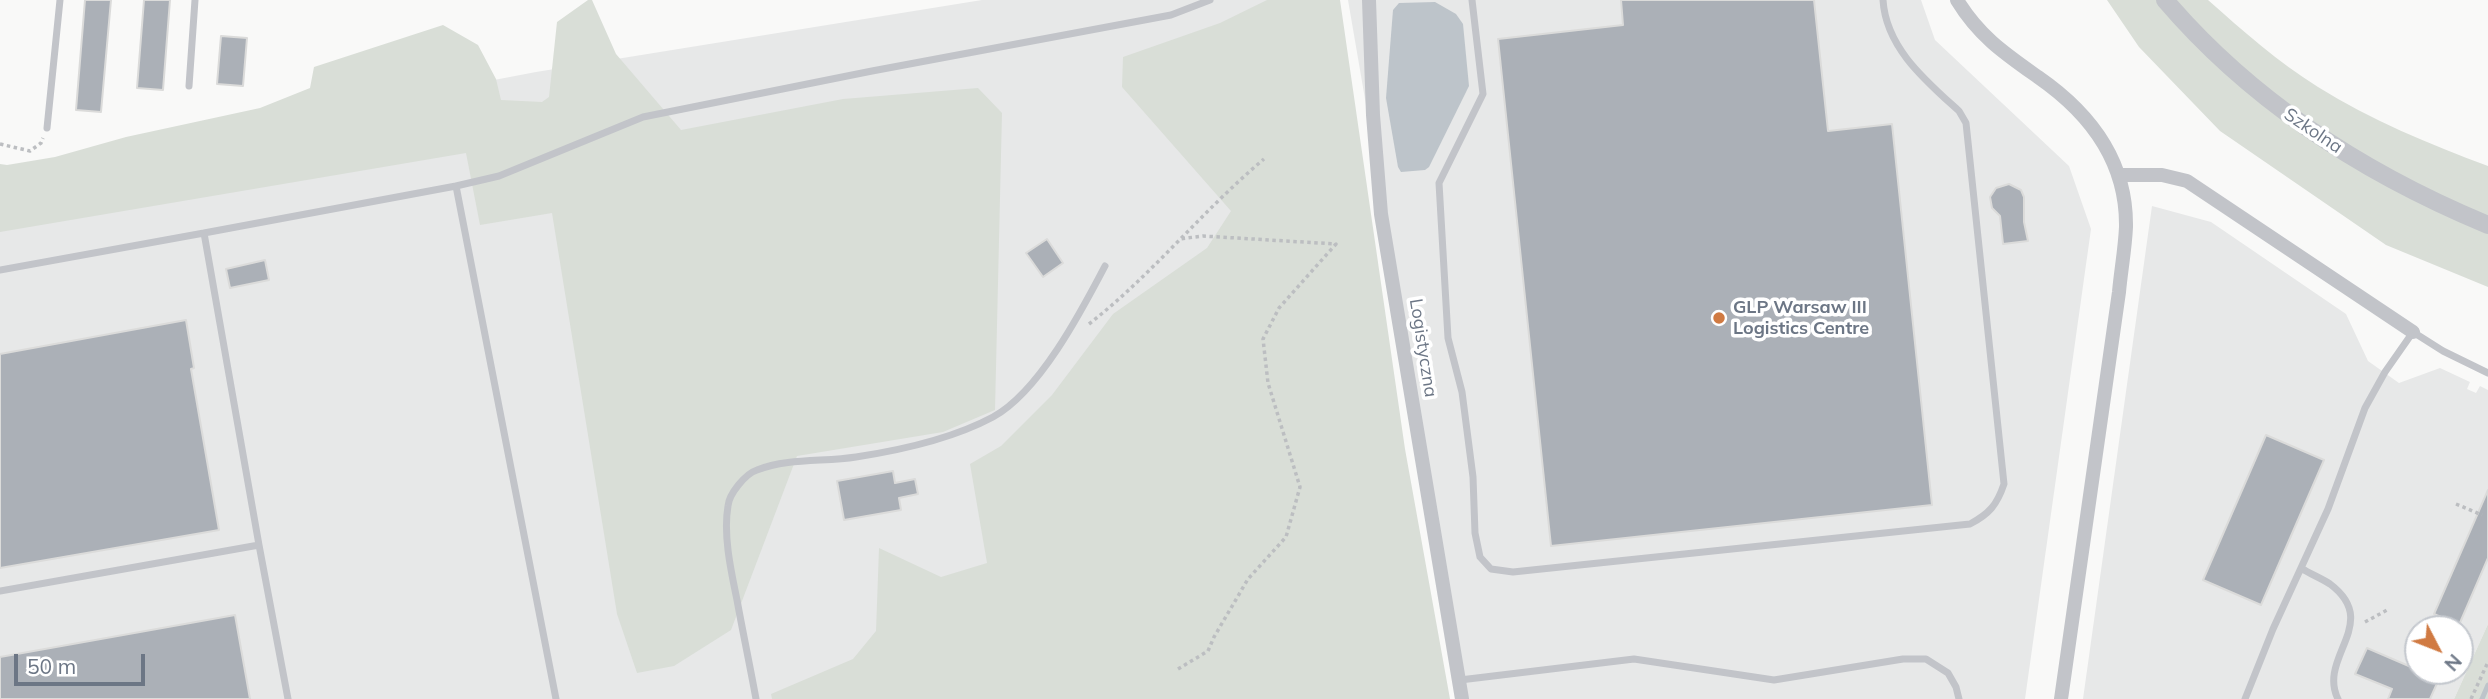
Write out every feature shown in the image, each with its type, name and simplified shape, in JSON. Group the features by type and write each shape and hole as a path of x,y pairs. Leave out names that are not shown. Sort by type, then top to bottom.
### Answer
{"street":[{"name":"Logistyczna","path":"1369,0 1373,115 1381,214 1462,699"},
{"path":"1957,0 1972,23 1992,45 2076,106 2110,152 2124,197 2124,242 2062,699"},
{"name":"Szkolna","path":"2165,0 2220,57 2281,110 2340,151 2400,185 2488,225"},
{"path":"2118,175 2162,175 2187,181 2413,332"}],"lane":[{"path":"47,128 60,0"},
{"path":"189,86 195,0"},
{"path":"0,270 456,186 499,176 643,117 1171,15 1210,0"},
{"path":"1472,0 1483,94 1439,183 1448,338 1462,392 1473,477 1475,533 1480,557 1491,569 1513,572 1969,524 1987,515 1998,502 2004,484 1966,123 1959,111 1902,55 1884,13 1883,0"},
{"path":"456,186 556,699"},
{"path":"204,233 288,699"},
{"path":"756,699 728,556 727,504 737,487 754,471 782,464 857,457 944,438 995,416 1021,396 1043,368 1083,310 1105,265"},
{"path":"2245,699 2328,509 2365,408 2385,372 2413,332 2443,351 2488,373"},
{"path":"0,591 259,545"},
{"path":"2301,568 2329,584 2348,601 2352,614 2347,639 2334,672 2333,688 2338,699"},
{"path":"1459,680 1634,659 1774,680 1903,659 1926,659 1948,673 1959,699"}],"path":[{"path":"0,144 30,151 41,143 47,128"},
{"path":"1085,327 1113,305 1237,182 1264,159"},
{"path":"1178,669 1208,651 1248,579 1286,537 1300,487 1268,383 1263,338 1279,308 1336,244 1203,236 1179,239"},
{"path":"2456,504 2482,515"},
{"path":"2365,622 2389,609"},
{"path":"2471,699 2488,662"}],"shaded area":[{"path":"588,0 592,0 616,54 681,130 843,99 978,88 1002,113 995,410 943,432 797,456 731,630 674,666 637,673 617,614 552,213 480,225 466,153 0,232 0,164 55,157 126,137 260,108 310,88 314,67 443,25 478,45 496,79 501,100 542,102 549,97 557,22"},
{"path":"982,0 1331,0 1420,699 0,699 0,174 536,72"},
{"path":"1267,0 1340,0 1405,449 1450,699 772,699 771,694 853,659 876,631 879,548 941,577 987,563 970,464 1001,446 1052,395 1113,314 1207,248 1231,211 1122,87 1123,57 1220,23"},
{"path":"1348,0 1921,0 1935,40 2069,166 2091,229 2025,699 1468,699"},
{"path":"2107,0 2208,0 2275,57 2338,99 2401,131 2488,166 2488,287 2386,245 2220,131 2139,47"},
{"path":"1435,2 1456,14 1463,24 1469,86 1429,167 1425,170 1401,172 1386,98 1393,10 1399,3"},
{"path":"2152,206 2211,222 2346,314 2368,361 2399,383 2440,368 2470,382 2467,389 2476,393 2480,386 2488,390 2488,624 2474,655 2474,615 2404,615 2404,685 2460,685 2454,699 2083,699"},
{"path":"2488,624 2488,699 2454,699 2460,685 2474,685 2474,655"}],"building":[{"path":"85,0 111,0 101,112 76,110"},
{"path":"144,0 170,0 163,90 137,88"},
{"name":"GLP Warsaw III Logistics Centre","path":"1621,0 1814,0 1828,131 1892,124 1932,505 1551,546 1498,39 1623,25"},
{"path":"221,36 247,38 243,86 217,84"},
{"path":"2009,184 2021,190 2024,197 2024,222 2028,241 2003,244 2000,216 1992,208 1990,197 1996,188"},
{"path":"1047,239 1063,263 1043,277 1026,253"},
{"path":"265,260 269,280 230,288 226,269"},
{"path":"186,320 194,368 191,369 219,530 0,568 0,354"},
{"path":"2266,435 2324,460 2261,605 2203,580"},
{"path":"893,471 895,483 915,479 918,494 899,498 901,510 844,520 837,481"},
{"path":"2488,490 2488,558 2463,615 2434,614"},
{"path":"235,615 250,699 0,699 0,657"},
{"path":"2367,648 2404,664 2404,685 2436,685 2430,699 2388,699 2392,689 2355,674"}],"waterway":[{"path":"2482,699 2488,685"}],"place":[{"name":"GLP Warsaw III Logistics Centre","path":"1719,318"}]}
